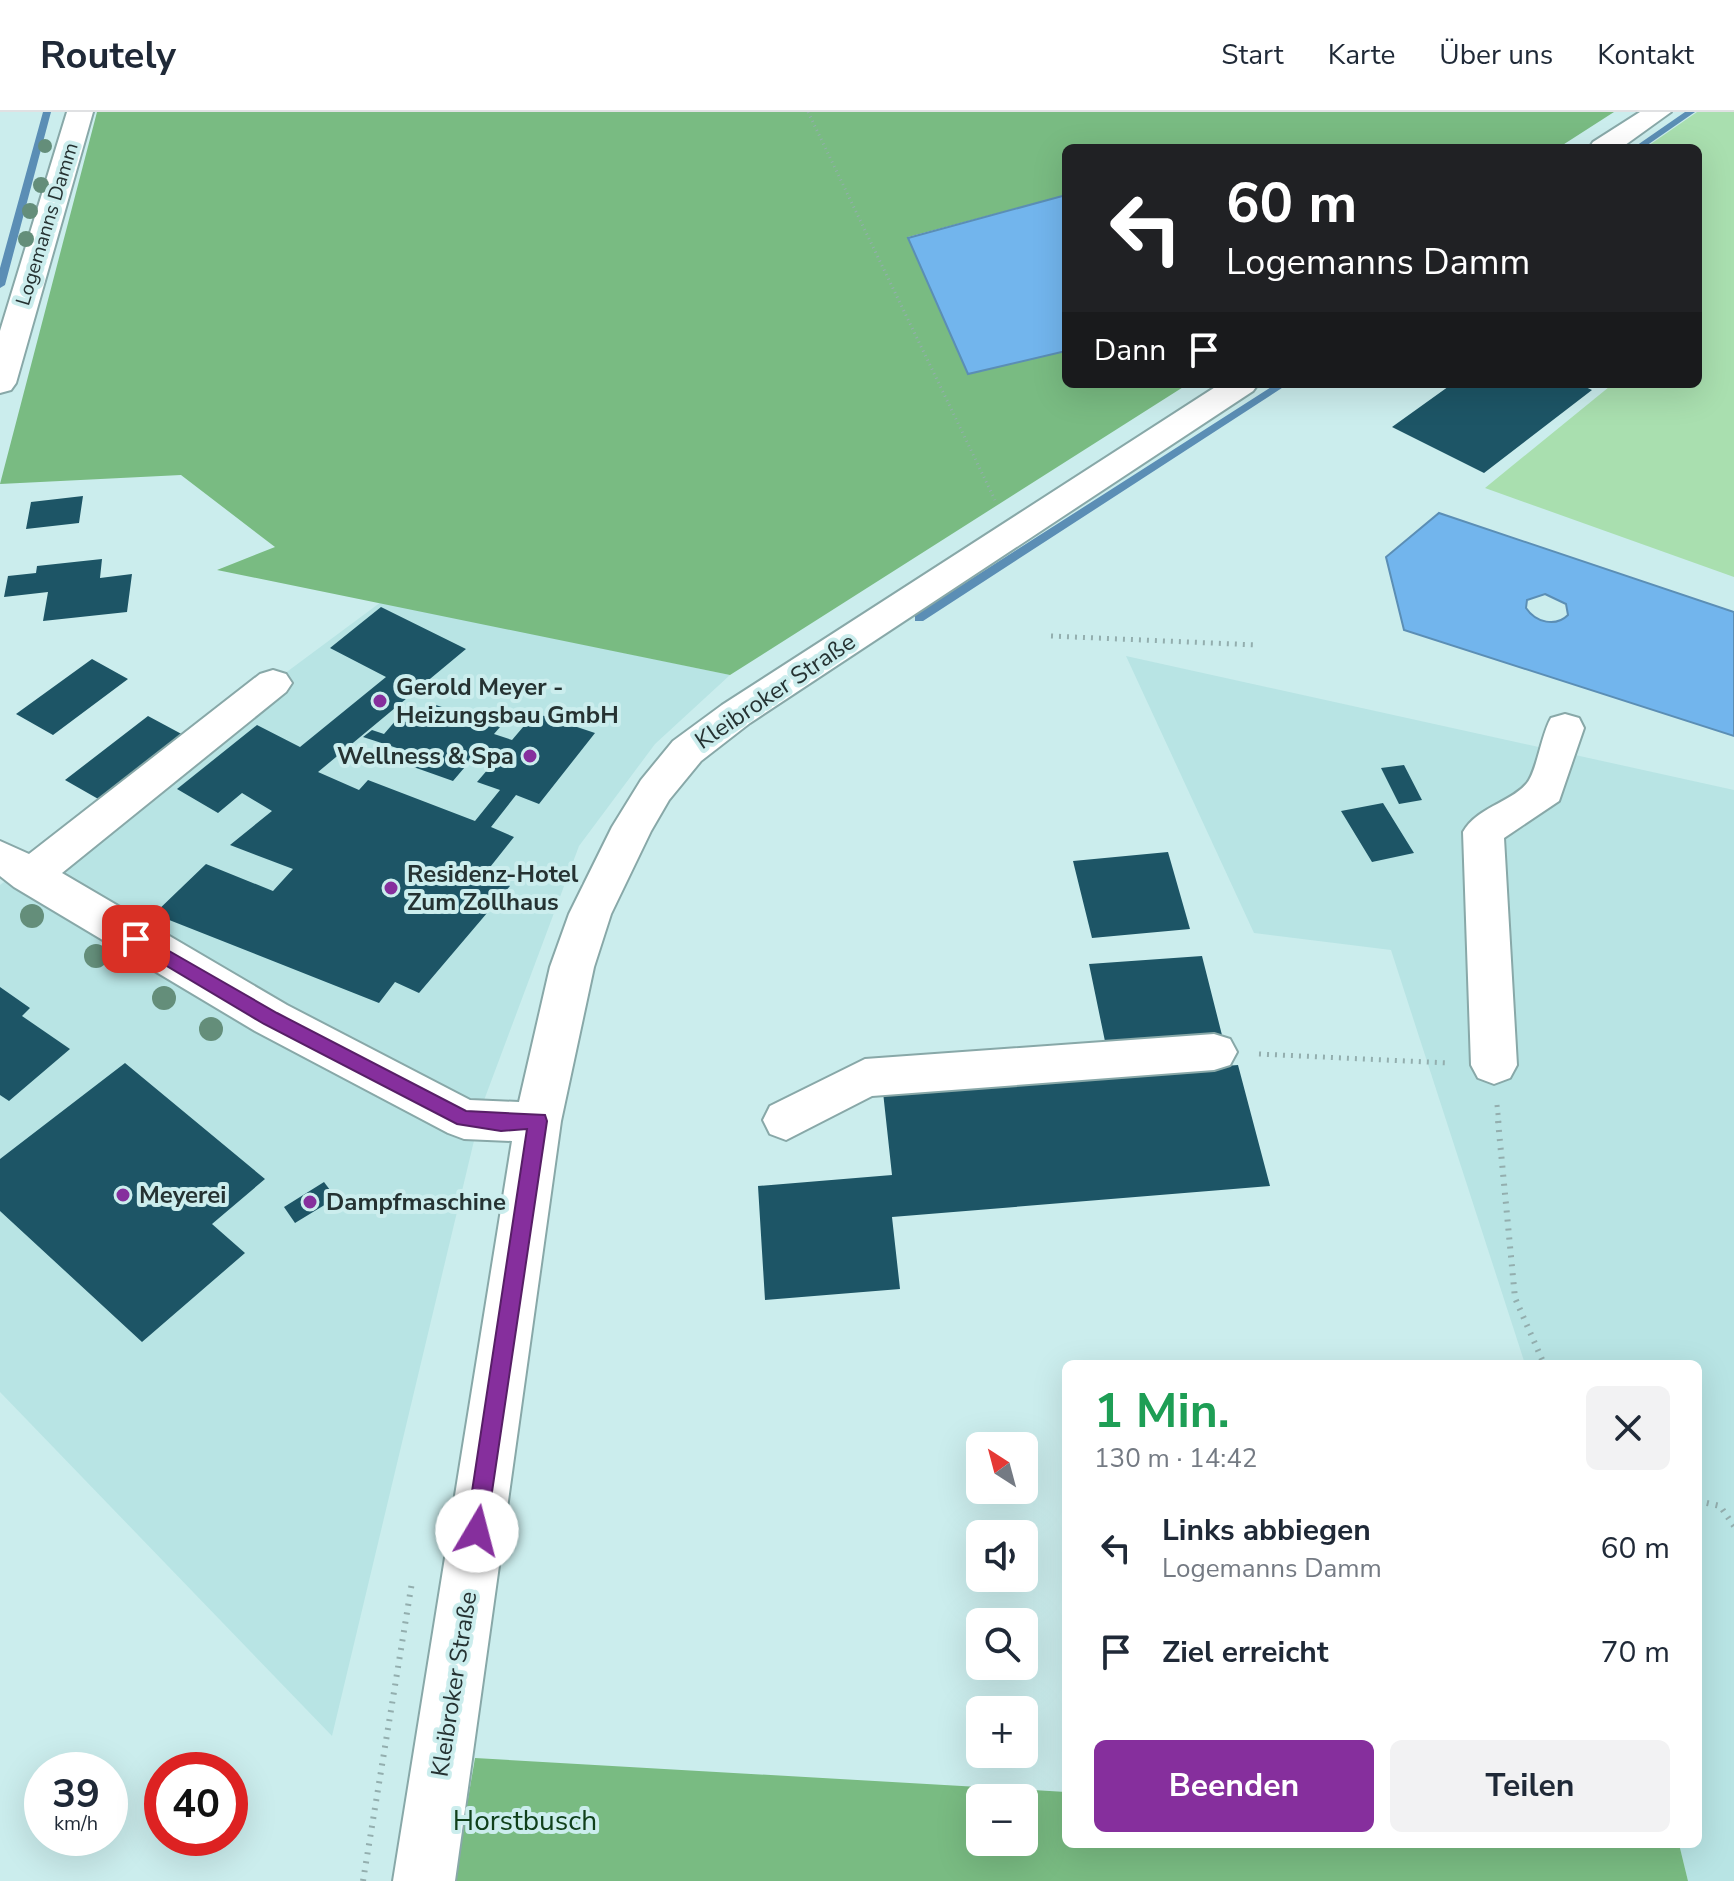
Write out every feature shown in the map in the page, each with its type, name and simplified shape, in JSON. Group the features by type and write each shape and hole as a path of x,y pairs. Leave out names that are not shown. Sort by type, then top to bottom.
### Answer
{"street":[{"name":"Logemanns Damm","path":"0,383 80,112"},
{"path":"1609,144 1658,112"},
{"name":"Kleibroker Straße","path":"424,1881 538,1121 572,967 590,914 632,827 655,790 687,751 774,688 1236,388"},
{"path":"273,683 14,866 271,1018 464,1119 538,1121"},
{"path":"1494,1065 1483,832 1545,791 1565,728"},
{"path":"786,1120 865,1078 1214,1052"}],"path":[{"path":"808,112 997,505"},
{"path":"1051,636 1257,645"},
{"path":"1214,1052 1494,1065 1515,1298 1542,1360"},
{"path":"1702,1502 1720,1506 1734,1526"},
{"path":"363,1881 396,1674"}],"shaded area":[{"path":"381,602 730,675 655,744 579,846 483,1103 332,1736 0,1392 0,885"},
{"path":"1126,656 1734,790 1734,1881 1688,1881 1680,1848 1702,1848 1702,1360 1524,1360 1391,950 1254,933"}],"green space":[{"path":"97,112 1614,112 1564,144 1062,144 1062,196 908,237 968,374 1062,352 1062,388 1182,388 730,675 217,570 275,547 181,475 0,484"},
{"path":"1697,112 1734,112 1734,577 1485,488 1608,388 1702,388 1702,144 1651,144"},
{"name":"Horstbusch","path":"475,1758 966,1786 966,1856 1038,1856 1038,1790 1062,1792 1062,1848 1680,1848 1688,1881 454,1881"}],"water":[{"path":"1062,196 1062,352 968,374 908,238"},
{"path":"1439,513 1734,612 1734,736 1404,630 1386,557","holes":["1545,594 1566,604 1568,615 1552,622 1535,617 1526,608 1527,600"]}],"building":[{"path":"1446,388 1592,390 1484,473 1392,427"},
{"path":"83,496 79,523 26,529 31,502"},
{"path":"102,559 100,578 132,574 127,612 43,621 48,592 4,597 8,576 36,573 37,566"},
{"name":"Residenz-Hotel Zum Zollhaus","path":"381,607 466,649 318,772 359,790 368,780 475,821 500,790 477,782 495,761 476,754 453,781 391,759 400,749 363,737 372,730 384,734 397,719 418,726 436,705 500,727 494,734 512,740 535,713 595,733 539,804 516,795 491,827 514,837 483,876 510,886 419,993 395,982 379,1003 154,914 206,864 273,891 293,869 230,845 272,811 242,793 218,813 177,789 257,725 300,747 386,677 330,648"},
{"path":"92,659 128,679 53,735 16,714"},
{"path":"148,716 189,738 107,804 65,780"},
{"path":"1404,765 1422,800 1399,804 1381,768"},
{"path":"1383,803 1414,853 1372,862 1341,811"},
{"path":"1168,852 1190,929 1092,938 1073,861"},
{"path":"1202,956 1224,1043 1107,1051 1089,964"},
{"path":"0,987 30,1008 22,1016 70,1049 9,1101 0,1095"},
{"name":"Meyerei","path":"125,1063 265,1179 212,1224 245,1253 142,1342 0,1211 0,1159"},
{"path":"1238,1065 1270,1186 892,1217 900,1289 765,1300 758,1186 892,1175 883,1092"},
{"path":"324,1182 336,1198 295,1223 284,1207"}],"waterway":[{"path":"0,285 47,112"},
{"path":"1643,144 1691,112"},
{"path":"919,618 1277,388"}],"place":[{"name":"Gerold Meyer - Heizungsbau GmbH","path":"380,701"},
{"name":"Wellness & Spa","path":"530,756"},
{"name":"Residenz-Hotel Zum Zollhaus","path":"391,888"},
{"name":"Meyerei","path":"123,1195"},
{"name":"Dampfmaschine","path":"310,1202"}],"route":[{"path":"136,939 271,1018 464,1119 538,1121 477,1531"}]}
